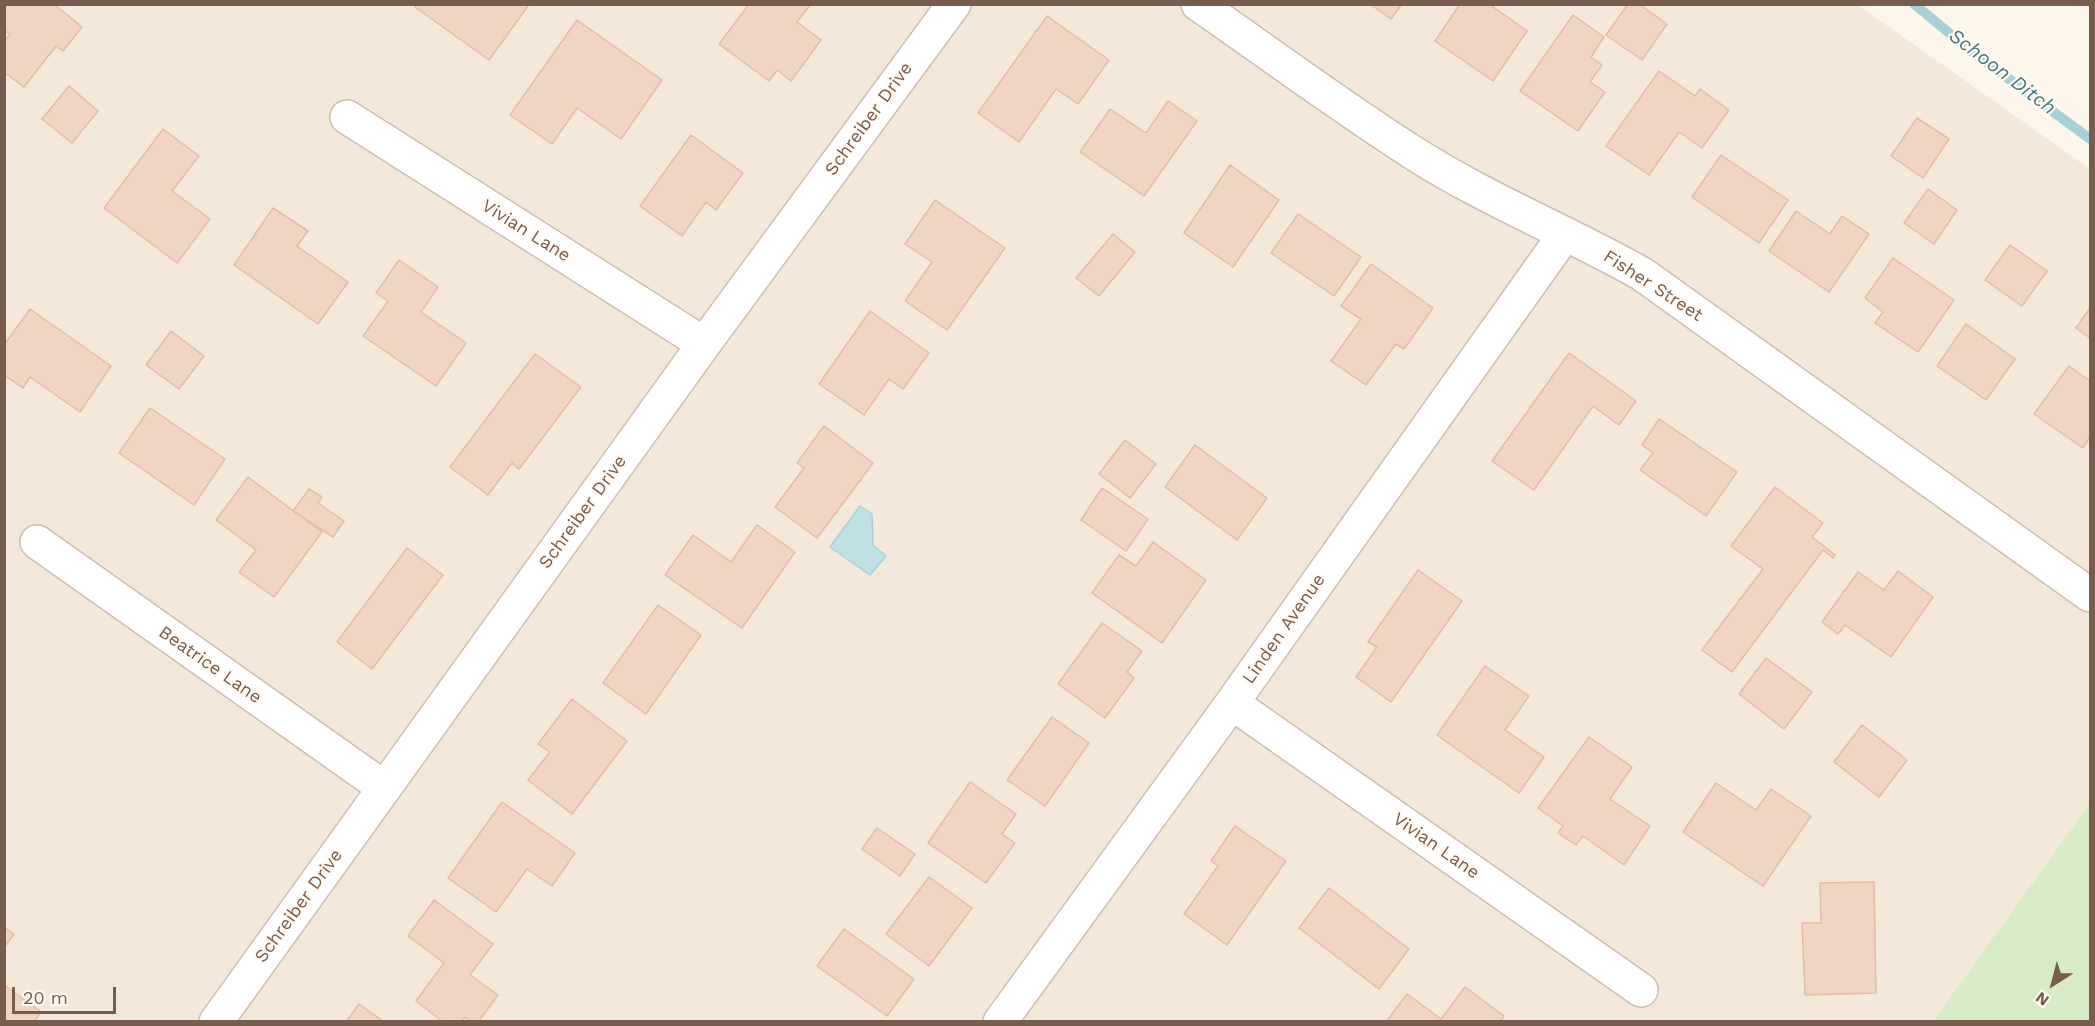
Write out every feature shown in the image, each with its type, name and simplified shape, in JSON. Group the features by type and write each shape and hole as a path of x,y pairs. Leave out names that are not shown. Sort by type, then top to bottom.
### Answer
{"street":[{"name":"Schreiber Drive","path":"216,1022 704,344 954,4"},
{"name":"Fisher Street","path":"1198,4 1413,152 1483,193 1642,274 2091,595"},
{"name":"Vivian Lane","path":"347,117 704,344"},
{"name":"Linden Avenue","path":"1000,1022 1232,703 1565,234"},
{"name":"Beatrice Lane","path":"38,542 383,787"},
{"name":"Vivian Lane","path":"1232,703 1641,990"}],"shaded area":[{"path":"5,5 1858,5 2090,169 2090,803 1933,1021 5,1022"}],"green space":[{"path":"2090,803 2090,1021 1933,1021"}],"water":[{"path":"860,506 872,514 873,545 886,556 870,575 830,547"}],"building":[{"path":"4,4 54,4 82,27 63,51 56,46 24,87 4,72 4,42 10,34 4,30"},
{"path":"417,4 525,4 528,6 489,60 415,7"},
{"path":"749,4 811,4 797,22 821,40 791,81 777,70 769,81 719,44"},
{"path":"1370,4 1402,4 1391,19"},
{"path":"1460,4 1489,4 1527,31 1493,81 1435,41"},
{"path":"1628,4 1639,4 1667,24 1642,60 1606,35"},
{"path":"1573,15 1604,37 1591,57 1602,65 1590,82 1605,92 1578,131 1520,91"},
{"path":"1047,16 1109,60 1078,104 1056,89 1019,142 978,113"},
{"path":"577,20 662,80 621,139 577,108 552,144 510,115"},
{"path":"1659,71 1695,96 1700,89 1729,110 1702,148 1679,132 1649,175 1606,146"},
{"path":"69,86 98,111 72,143 42,119"},
{"path":"1168,101 1197,121 1144,196 1080,152 1110,109 1146,133"},
{"path":"1917,118 1949,139 1923,178 1891,156"},
{"path":"163,129 199,156 172,191 210,219 177,263 104,208"},
{"path":"691,135 743,173 716,210 706,202 682,236 640,206"},
{"path":"1721,155 1788,200 1759,243 1692,197"},
{"path":"1230,165 1279,200 1233,267 1184,233"},
{"path":"1928,189 1957,210 1934,244 1904,223"},
{"path":"935,200 1005,248 947,330 905,301 932,262 905,244"},
{"path":"273,208 308,231 297,246 348,282 318,324 234,265"},
{"path":"1796,211 1830,234 1842,216 1869,234 1829,292 1769,251"},
{"path":"1298,214 1361,257 1334,296 1271,253"},
{"path":"1113,234 1135,252 1099,296 1076,278"},
{"path":"2010,245 2047,271 2022,306 1985,280"},
{"path":"1893,258 1954,300 1918,352 1875,323 1883,312 1865,298"},
{"path":"399,260 438,287 421,312 466,343 436,386 363,336 388,301 376,293"},
{"path":"1371,264 1433,308 1404,349 1396,344 1366,385 1331,361 1361,319 1341,306"},
{"path":"2090,308 2090,338 2076,328"},
{"path":"30,309 111,366 80,412 30,377 23,388 4,375 4,345"},
{"path":"870,311 929,353 903,389 889,379 864,415 819,384"},
{"path":"1966,324 2015,359 1986,400 1937,366"},
{"path":"171,331 204,356 179,389 146,365"},
{"path":"1569,353 1636,401 1619,425 1593,406 1534,490 1492,461"},
{"path":"535,354 581,387 519,469 512,463 488,495 450,467"},
{"path":"2069,366 2090,381 2090,437 2083,448 2034,414"},
{"path":"150,408 225,459 194,505 119,453"},
{"path":"1659,419 1737,472 1706,516 1640,470 1653,453 1642,445"},
{"path":"824,426 873,463 817,538 775,507 804,468 797,463"},
{"path":"1125,440 1156,464 1130,498 1099,474"},
{"path":"1195,445 1267,498 1237,540 1165,487"},
{"path":"248,477 322,532 274,597 239,572 256,550 216,520"},
{"path":"1775,487 1823,523 1812,537 1835,555 1833,558 1823,550 1732,672 1702,650 1763,569 1731,546"},
{"path":"1102,488 1148,519 1126,551 1081,520"},
{"path":"309,489 322,497 318,503 344,521 333,537 293,511"},
{"path":"757,525 795,552 742,628 665,575 693,535 731,562"},
{"path":"1153,542 1206,580 1162,643 1092,593 1119,555 1136,566"},
{"path":"407,548 443,575 372,669 337,642"},
{"path":"1418,570 1462,601 1391,702 1356,677 1377,647 1368,642"},
{"path":"1898,571 1933,597 1891,657 1845,625 1838,634 1822,622 1858,572 1884,590"},
{"path":"658,605 701,635 646,714 603,683"},
{"path":"1102,623 1142,651 1127,672 1134,678 1105,718 1058,684"},
{"path":"1766,658 1812,692 1784,729 1739,694"},
{"path":"1485,666 1529,696 1505,730 1544,757 1519,793 1437,735"},
{"path":"572,699 627,741 572,814 528,780 550,752 538,744"},
{"path":"1052,717 1089,743 1045,806 1007,780"},
{"path":"1862,725 1907,760 1879,797 1834,762"},
{"path":"1589,737 1632,767 1610,799 1650,826 1624,865 1583,836 1576,845 1558,833 1563,826 1538,808"},
{"path":"970,782 1016,814 1002,834 1015,843 986,883 928,843"},
{"path":"1716,783 1756,810 1771,789 1811,816 1763,886 1683,832"},
{"path":"502,802 575,853 552,886 527,869 496,912 448,878"},
{"path":"1235,826 1286,861 1227,945 1184,914 1218,866 1211,861"},
{"path":"877,828 915,854 900,876 862,849"},
{"path":"929,877 972,908 929,966 886,934"},
{"path":"1874,882 1876,993 1805,995 1802,923 1821,923 1820,883"},
{"path":"1329,888 1409,949 1379,989 1299,928"},
{"path":"434,900 493,944 470,975 498,995 478,1022 471,1022 465,1017 462,1022 443,1022 416,1001 444,963 408,936"},
{"path":"4,927 14,934 4,948"},
{"path":"844,929 914,979 887,1016 817,966"},
{"path":"4,985 41,1012 34,1022 4,1022"},
{"path":"1465,987 1504,1016 1500,1022 1386,1022 1407,994 1441,1019"},
{"path":"359,1004 384,1022 346,1022"}],"waterway":[{"name":"Schoon Ditch","path":"1914,4 1971,51 2090,139"}]}
